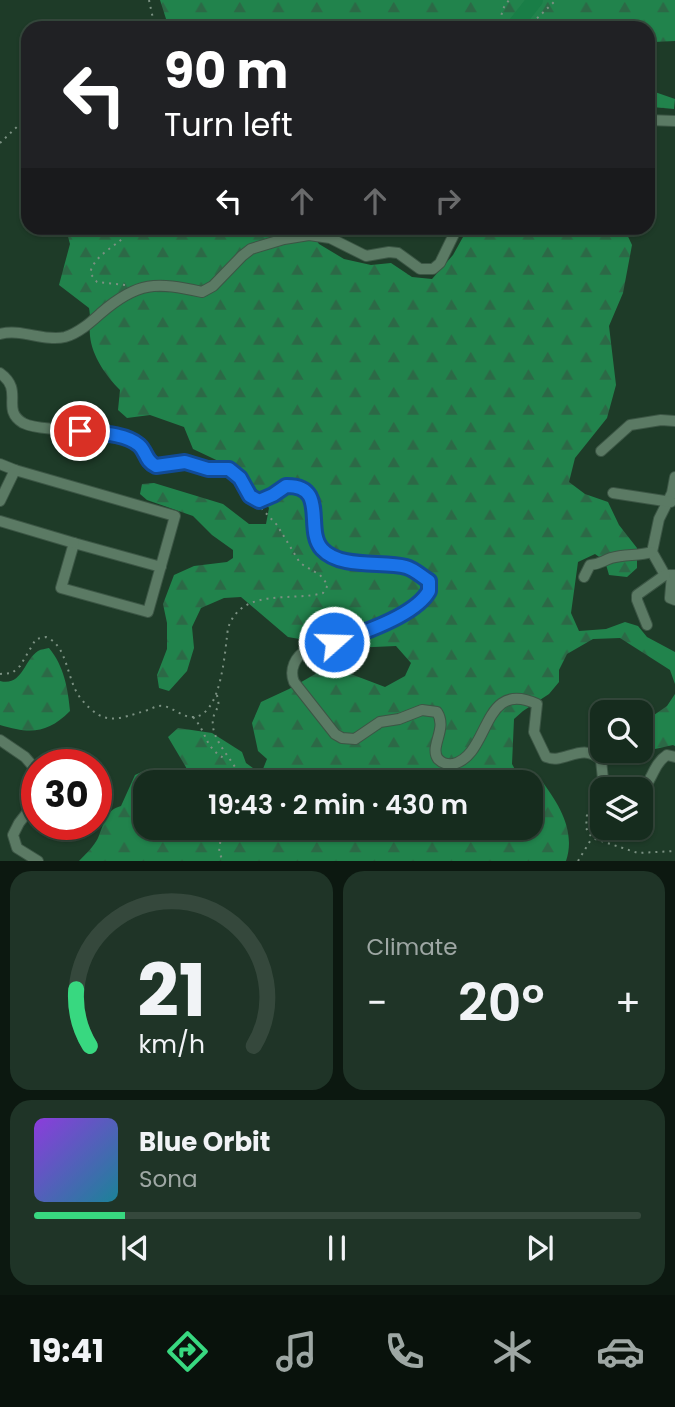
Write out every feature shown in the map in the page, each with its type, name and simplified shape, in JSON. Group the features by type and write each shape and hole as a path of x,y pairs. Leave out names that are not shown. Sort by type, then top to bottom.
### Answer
{"street":[{"path":"655,120 675,121"},
{"path":"0,334 7,332 48,338 69,336 136,289 159,285 202,292 213,286 251,249 284,239 316,235 330,238 366,256 397,253 420,269 433,269 440,263 454,235"},
{"path":"0,373 13,387 10,404 20,422 35,427 117,436 141,446 146,460 156,466 185,462 208,469 229,469 240,478 250,496 259,501 286,486 301,488 313,503 316,535 322,550 363,564 404,566 429,581 426,598 399,615 357,634 308,649 295,662 292,676 294,682 335,734 342,738 355,739 380,722 431,710 436,712 442,723 436,753 439,760 452,764 473,749 500,705 510,700 525,700 537,704 534,732 546,757 556,760 575,752 596,754 601,760 603,777"},
{"path":"601,451 630,425 661,420 675,421"},
{"path":"0,464 174,516 148,612 61,588 74,543"},
{"path":"0,501 15,470"},
{"path":"652,552 659,519 672,502 675,477"},
{"path":"613,493 672,502"},
{"path":"0,521 161,567"},
{"path":"652,552 671,575 670,598 675,600"},
{"path":"584,577 590,565 652,552"},
{"path":"648,625 637,595 671,575"},
{"path":"0,740 21,754"},
{"path":"652,777 661,759 667,755 675,757"},
{"path":"21,820 13,835 14,842 17,848 38,861"}],"path":[{"path":"149,0 154,21"},
{"path":"500,21 509,0"},
{"path":"534,21 556,0"},
{"path":"0,143 21,123"},
{"path":"127,235 101,255 90,273 97,282 121,283 136,289"},
{"path":"228,760 214,730 216,709 219,706 217,694 231,619 237,612 266,598 323,593 328,585 320,575 300,563 283,533 262,509 259,501"},
{"path":"0,674 12,673 36,639 46,637 58,644 78,695 101,717 118,719 161,705 193,717 209,747 238,770"},
{"path":"193,717 206,709 217,694"},
{"path":"590,811 587,814 586,828 590,835"},
{"path":"220,840 219,852 223,861"},
{"path":"578,861 591,840"},
{"path":"598,840 638,853 675,850"}],"green space":[{"path":"160,0 675,0 675,41 655,42 655,21 167,21"},
{"path":"655,92 675,99 674,109 655,107"},
{"path":"68,235 312,235 319,244 344,259 371,265 391,263 412,277 432,279 453,255 464,235 627,235 632,245 623,293 609,326 616,385 607,418 575,458 569,482 585,494 608,502 619,525 637,548 637,568 627,577 609,575 605,561 595,554 578,562 571,613 579,631 606,629 625,622 638,626 647,637 675,652 675,684 670,670 620,638 593,639 567,654 559,670 559,682 549,694 514,719 512,764 515,770 263,770 267,759 258,751 252,723 261,702 317,673 335,668 385,687 405,676 411,663 396,646 351,648 288,637 241,597 224,598 201,608 192,627 194,648 187,671 169,691 159,688 157,675 167,649 167,623 163,604 174,575 194,566 227,562 233,558 233,550 212,535 193,516 147,500 140,494 142,484 154,483 223,504 249,524 266,524 269,508 250,480 229,466 193,449 184,427 150,415 127,418 118,410 120,390 100,365 91,343 89,308 59,285 70,244"},
{"path":"49,648 64,678 70,711 54,724 38,730 20,730 0,725 0,681 7,682 18,677 33,655 39,650"},
{"path":"675,694 675,746 653,751 653,716 667,706"},
{"path":"178,728 212,733 242,752 246,763 256,770 187,770 168,737"},
{"path":"133,779 133,840 543,840 543,783 564,818 569,850 566,861 79,861 96,840 112,840 112,811 121,806"}],"waterway":[{"path":"518,21 535,0"}],"route":[{"path":"80,431 103,433 135,442 141,446 146,460 152,465 162,467 185,462 208,469 229,469 240,478 250,496 259,501 286,486 301,488 313,503 316,535 322,550 363,564 404,566 429,581 426,598 419,604 375,627 334,642"}]}
